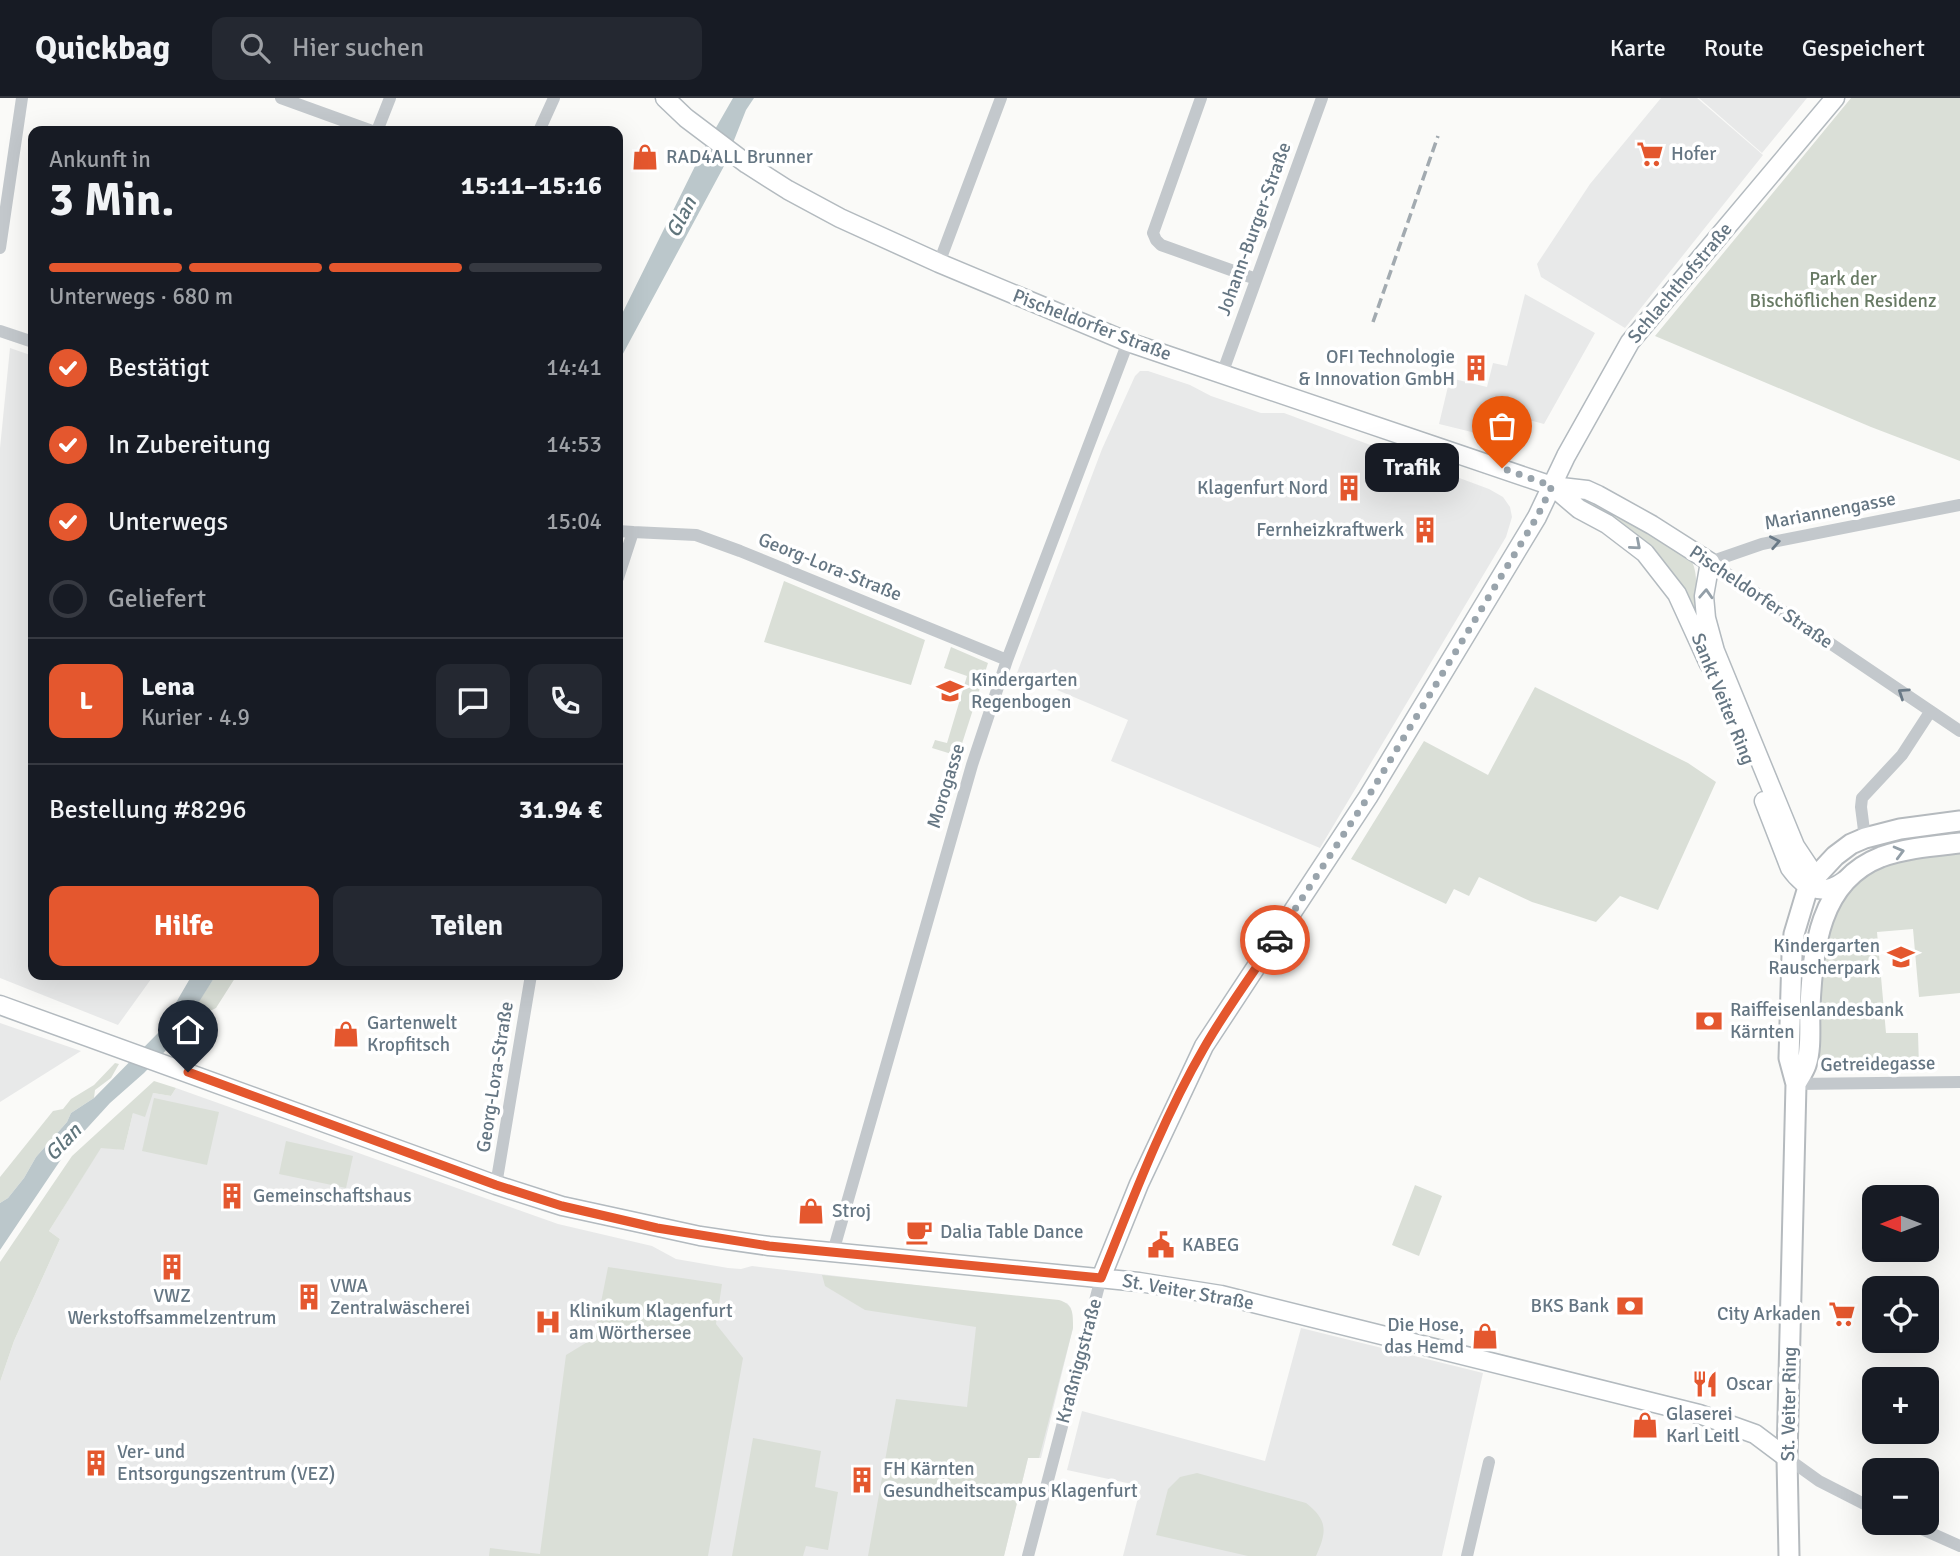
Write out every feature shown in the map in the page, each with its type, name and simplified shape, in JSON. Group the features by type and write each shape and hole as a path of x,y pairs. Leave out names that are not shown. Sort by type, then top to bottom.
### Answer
{"main road":[{"name":"Pischeldorfer Straße","path":"665,98 695,125 747,164 816,206 939,263 1128,342 1552,486 1598,495 1710,562"},
{"name":"Schlachthofstraße","path":"1552,486 1630,342 1835,98"},
{"name":"Pischeldorfer Straße","path":"1552,486 1579,509"},
{"name":"Kraßniggstraße","path":"1101,1278 1139,1184 1205,1046 1368,797 1537,517 1552,486"},
{"name":"Sankt Veiter Ring","path":"1579,509 1626,536 1645,553 1677,594 1705,654 1790,868 1796,877 1821,887"},
{"name":"Sankt Veiter Ring","path":"1710,562 1704,596 1706,618 1715,651 1795,846 1821,887"},
{"path":"1821,887 1835,856 1851,844 1899,829 1960,821"},
{"path":"1821,887 1880,857 1905,850 1960,843"},
{"name":"St. Veiter Ring","path":"1796,1084 1807,1065 1813,957 1823,919 1821,887"},
{"name":"St. Veiter Ring","path":"1789,1556 1787,1458 1796,1084 1789,1058 1791,968 1794,934 1821,887"},
{"name":"St. Veiter Straße","path":"0,1005 496,1185 562,1206 657,1228 769,1246 1139,1282 1221,1295 1699,1414 1755,1434 1787,1458"}],"street":[{"path":"0,248 22,98"},
{"path":"281,98 358,126"},
{"path":"379,126 390,98"},
{"path":"541,126 554,98"},
{"path":"939,263 1001,98"},
{"path":"1201,98 1153,233 1161,245 1256,279"},
{"name":"Johann-Burger-Straße","path":"1222,374 1322,98"},
{"path":"0,331 28,340"},
{"name":"Morogasse","path":"833,1252 972,765 1007,660 1128,342"},
{"name":"Mariannengasse","path":"1710,562 1762,544 1960,505"},
{"name":"Georg-Lora-Straße","path":"623,531 706,538 1007,660"},
{"path":"623,563 633,532"},
{"name":"Pischeldorfer Straße","path":"1710,562 1960,731"},
{"path":"1865,838 1861,807 1863,798 1902,755 1930,712"},
{"name":"Georg-Lora-Straße","path":"496,1185 530,980"},
{"name":"Getreidegasse","path":"1796,1084 1960,1082"},
{"name":"Kraßniggstraße","path":"1027,1556 1101,1278"},
{"name":"St. Veiter Straße","path":"1787,1458 1819,1481 1862,1503"},
{"path":"1467,1556 1489,1462"},
{"path":"1935,1535 1960,1546"}],"shaded area":[{"path":"1661,98 1697,98 1763,155 1625,328 1541,277 1537,264 1590,184"},
{"path":"1699,98 1807,98 1762,153"},
{"path":"1525,294 1595,333 1544,424 1495,411 1488,436 1439,424 1450,378 1487,387 1493,363 1507,366"},
{"path":"10,348 28,354 28,980 150,980 118,1025 0,978 0,448"},
{"path":"1140,371 1148,371 1190,385 1211,396 1261,413 1284,413 1489,489 1503,497 1510,507 1512,517 1506,537 1320,848 1111,761 1128,720 1017,673 1102,449 1135,376"},
{"path":"0,1023 81,1051 0,1102"},
{"name":"Klinikum Klagenfurt am Wörthersee","path":"176,1088 558,1224 652,1246 676,1259 728,1268 752,1266 1067,1303 1071,1308 1073,1328 1041,1458 1028,1458 1004,1556 0,1556 0,1382 14,1341 60,1239 49,1231 101,1147 124,1150 133,1113 153,1093 171,1096"},
{"path":"1301,1328 1483,1373 1442,1556 1123,1556 1141,1486 1067,1470 1082,1411 1265,1461"}],"green space":[{"name":"Park der Bischöflichen Residenz","path":"1851,98 1960,98 1960,461 1871,427 1655,336"},
{"path":"1589,500 1689,557 1696,576 1696,611 1664,562 1622,526 1587,504"},
{"path":"784,581 925,640 911,685 764,642"},
{"path":"951,647 988,663 958,756 932,748 935,740 947,743 967,676 944,668"},
{"path":"1535,687 1688,763 1716,782 1658,910 1620,896 1596,922 1532,902 1479,877 1469,896 1454,889 1446,904 1351,859 1424,741 1488,775"},
{"path":"1960,852 1960,993 1919,997 1913,929 1877,932 1886,1033 1918,1033 1919,1067 1832,1069 1816,1060 1823,944 1833,910 1841,897 1867,876 1890,864"},
{"path":"213,980 234,980 216,1008 204,1014 189,1040 180,1042 178,1033"},
{"path":"115,1063 119,1064 111,1078 95,1090 94,1098 71,1113 67,1122 36,1157 24,1178 8,1198 0,1203 0,1177 53,1111 63,1109 71,1099 94,1085"},
{"path":"154,1081 176,1088 171,1096 153,1093 145,1117 133,1113 124,1150 101,1148 49,1231 60,1239 14,1341 0,1382 0,1262 72,1156"},
{"path":"154,1098 219,1112 207,1165 142,1151"},
{"path":"286,1141 353,1156 346,1188 279,1174"},
{"path":"1415,1185 1442,1196 1419,1256 1392,1245"},
{"path":"608,1267 722,1284 716,1324 743,1358 708,1556 489,1556 490,1548 540,1554 566,1355 594,1338"},
{"path":"822,1275 1059,1300 1070,1307 1073,1328 1039,1458 1028,1458 1004,1556 868,1556 896,1399 967,1407 976,1327 865,1310 825,1286"},
{"path":"753,1438 821,1451 815,1487 838,1492 828,1550 806,1546 803,1556 732,1556"},
{"path":"1197,1473 1306,1503 1322,1521 1322,1540 1316,1556 1248,1556 1156,1535 1168,1489 1180,1477"}],"water":[{"name":"Glan","path":"733,98 754,98 746,110 723,168 623,354 623,312 702,152"},
{"name":"Glan","path":"189,980 213,980 173,1043 110,1103 68,1149 0,1250 0,1203 8,1198 24,1178 36,1157 67,1122 71,1113 94,1098 159,1032"}],"railway":[{"path":"1373,322 1438,136"}],"way so far":[{"path":"1275,940 1368,797 1537,517 1552,486 1502,468"}],"place":[{"name":"Hofer","path":"1650,154"},
{"name":"RAD4ALL Brunner","path":"645,157"},
{"name":"OFI Technologie & Innovation GmbH","path":"1476,368"},
{"name":"Trafik","path":"1502,468"},
{"name":"Klagenfurt Nord","path":"1349,488"},
{"name":"Fernheizkraftwerk","path":"1425,530"},
{"name":"Kindergarten Regenbogen","path":"950,691"},
{"name":"Kindergarten Rauscherpark","path":"1901,957"},
{"name":"Raiffeisenlandesbank Kärnten","path":"1709,1021"},
{"name":"Gartenwelt Kropfitsch","path":"346,1034"},
{"name":"Gemeinschaftshaus","path":"232,1196"},
{"name":"Stroj","path":"811,1211"},
{"name":"Dalia Table Dance","path":"919,1232"},
{"name":"KABEG","path":"1161,1245"},
{"name":"VWZ Werkstoffsammelzentrum","path":"172,1267"},
{"name":"VWA Zentralwäscherei","path":"309,1297"},
{"name":"BKS Bank","path":"1630,1306"},
{"name":"City Arkaden","path":"1842,1314"},
{"name":"Klinikum Klagenfurt am Wörthersee","path":"548,1322"},
{"name":"Die Hose, das Hemd","path":"1485,1336"},
{"name":"Oscar","path":"1705,1384"},
{"name":"Glaserei Karl Leitl","path":"1645,1425"},
{"name":"Ver- und Entsorgungszentrum (VEZ)","path":"96,1463"},
{"name":"FH Kärnten Gesundheitscampus Klagenfurt","path":"862,1480"}],"route":[{"path":"188,1072 496,1185 562,1206 657,1228 769,1246 1101,1278 1139,1184 1191,1071 1275,940"}]}
